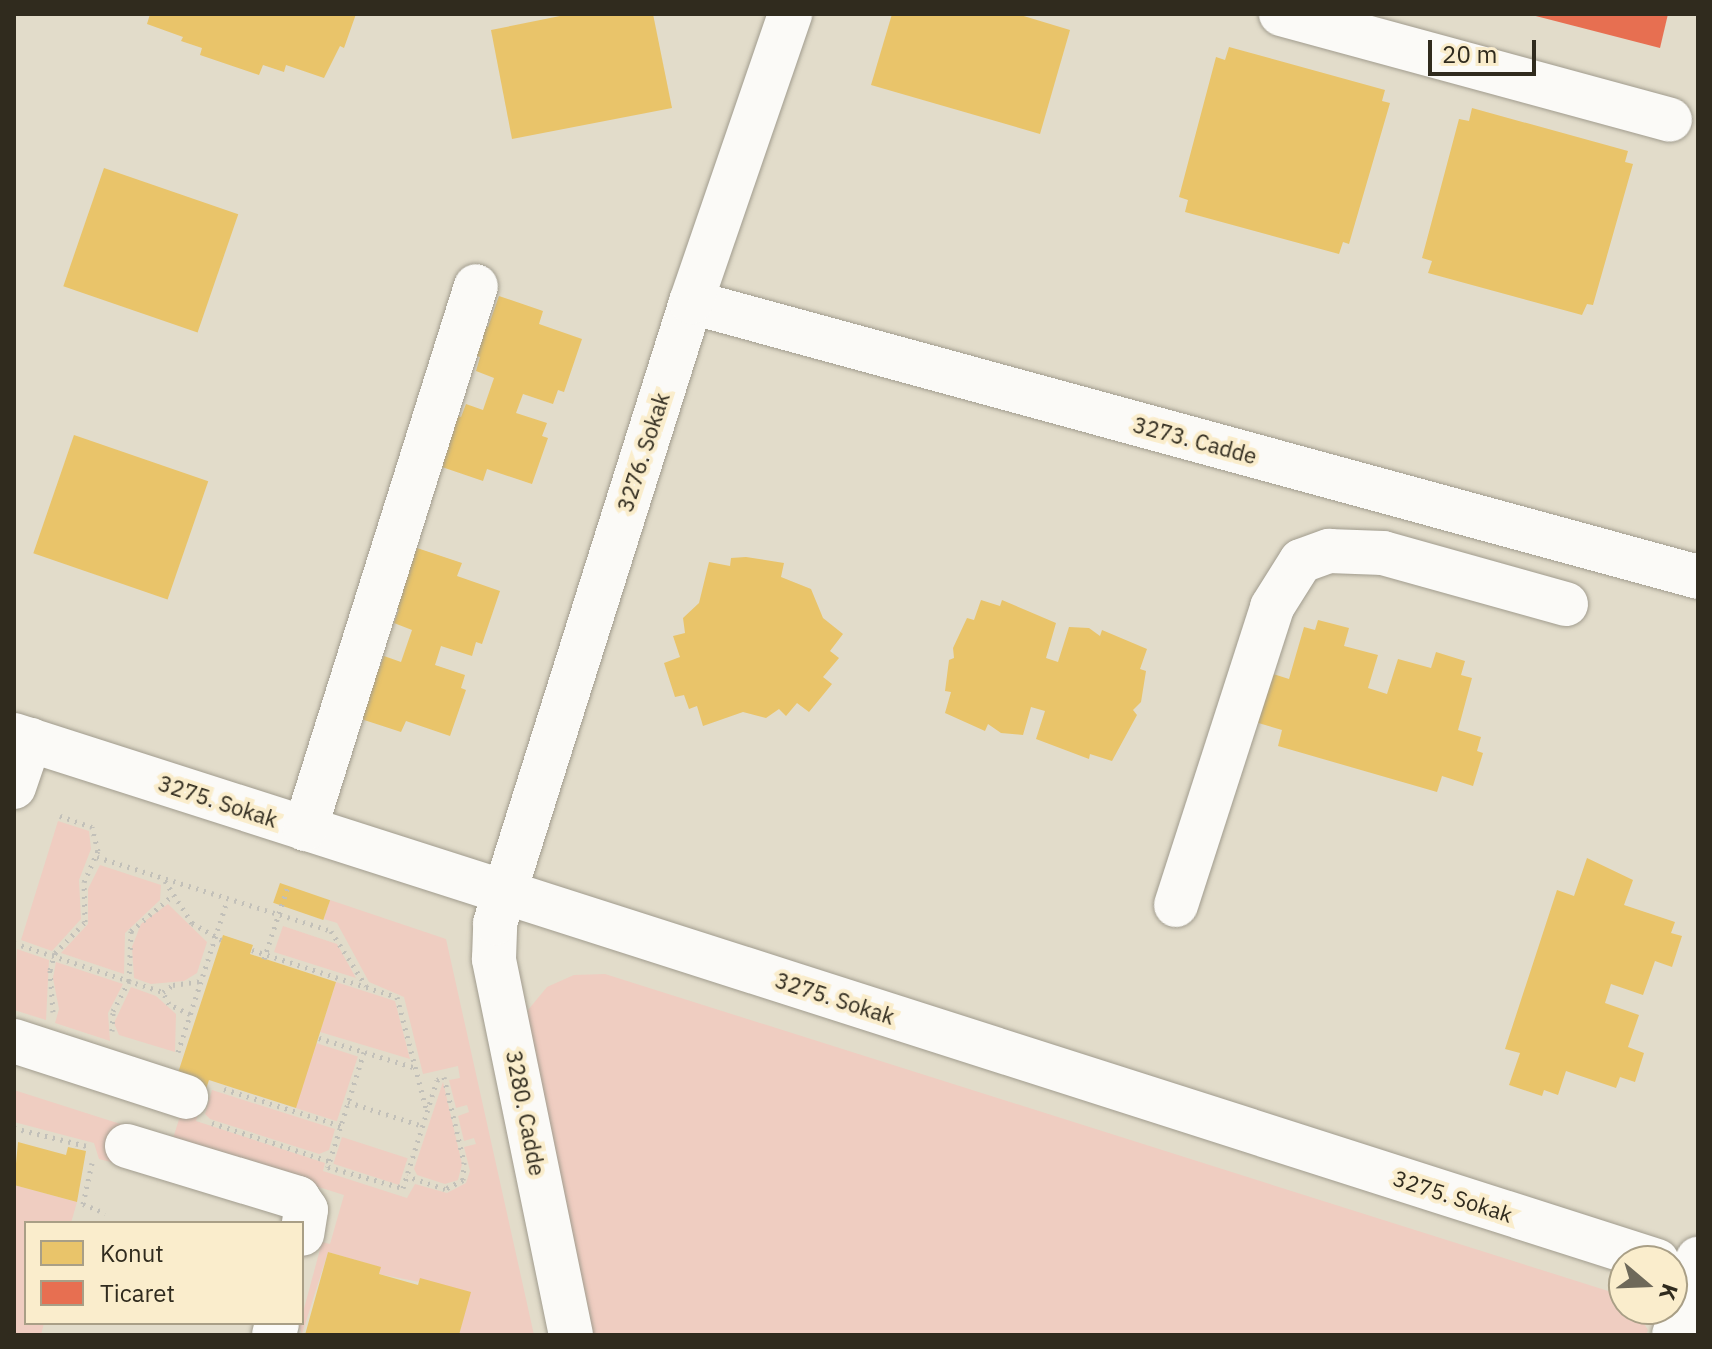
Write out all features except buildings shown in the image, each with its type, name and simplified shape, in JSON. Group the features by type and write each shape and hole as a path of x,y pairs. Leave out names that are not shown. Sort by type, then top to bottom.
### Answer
{"street":[{"name":"3276. Sokak","path":"503,892 691,302 790,14"},
{"path":"1281,14 1670,120"},
{"path":"305,829 476,286"},
{"name":"3273. Cadde","path":"691,302 1698,577"},
{"path":"1455,574 1471,515"},
{"path":"1176,905 1272,607 1301,561 1329,551 1383,553 1566,604"},
{"path":"14,787 22,738"},
{"name":"3275. Sokak","path":"22,738 1617,1245"},
{"name":"3280. Cadde","path":"503,892 495,923 494,959 571,1335"},
{"path":"32,1032 190,1085"},
{"path":"127,1146 298,1198 306,1210 304,1222"}],"path":[{"path":"32,1032 54,956 85,922 85,877 97,857 93,828 60,816"},
{"path":"97,857 335,933 366,986"},
{"path":"164,880 192,923 218,939"},
{"path":"265,956 288,886"},
{"path":"119,1039 111,1022 129,981 131,931 172,896"},
{"path":"227,901 218,939 179,1051 190,1085 329,1161"},
{"path":"14,943 163,992 169,1004 191,1014"},
{"path":"252,950 366,986 401,1001 427,1113"},
{"path":"163,992 173,985 201,981"},
{"path":"319,1038 416,1068"},
{"path":"364,1052 328,1167 397,1189 403,1188 437,1080 444,1077 465,1175 459,1185 445,1189 407,1176"},
{"path":"190,1085 341,1126"},
{"path":"348,1102 423,1126"},
{"path":"14,1128 93,1148 83,1204 105,1213"}],"shaded area":[{"path":"58,821 89,831 91,849 79,880 81,919 52,951 21,940"},
{"path":"100,865 161,885 160,900 125,933 124,974 61,953 88,924 88,889"},
{"path":"330,900 446,939 534,1335 459,1335 470,1292 379,1274 380,1267 328,1252 302,1334 299,1327 304,1325 304,1309 322,1242 330,1244 344,1195 172,1141 191,1083 206,1089 196,1121 325,1163 323,1171 407,1198 415,1184 447,1193 466,1183 470,1171 464,1147 476,1144 474,1138 464,1141 458,1116 469,1112 467,1105 456,1108 449,1080 460,1078 458,1066 423,1074 404,997 369,982 337,923 324,919"},
{"path":"168,904 207,942 197,973 184,981 151,984 134,978 132,947 141,924"},
{"path":"283,926 337,944 356,978 274,952"},
{"path":"17,949 49,960 46,1020 14,1010"},
{"path":"56,962 123,984 108,1013 110,1041 55,1023 59,1009 53,978"},
{"path":"605,974 1608,1291 1608,1325 1645,1325 1648,1330 1646,1335 589,1335 527,1060 528,1010 547,987 574,975"},
{"path":"336,982 395,1001 410,1059 320,1032"},
{"path":"131,987 156,996 176,1014 175,1052 119,1035 114,1023"},
{"path":"316,1043 358,1057 337,1121 295,1108"},
{"path":"443,1082 462,1164 458,1180 445,1184 417,1175 414,1169"},
{"path":"14,1090 133,1128 122,1165 99,1159 94,1143 14,1122"},
{"path":"212,1090 335,1129 329,1150 319,1154 210,1119 205,1114"},
{"path":"342,1137 408,1158 399,1185 333,1164"},
{"path":"14,1185 77,1202 72,1221 24,1221 24,1325 44,1325 41,1335 14,1335"}]}
